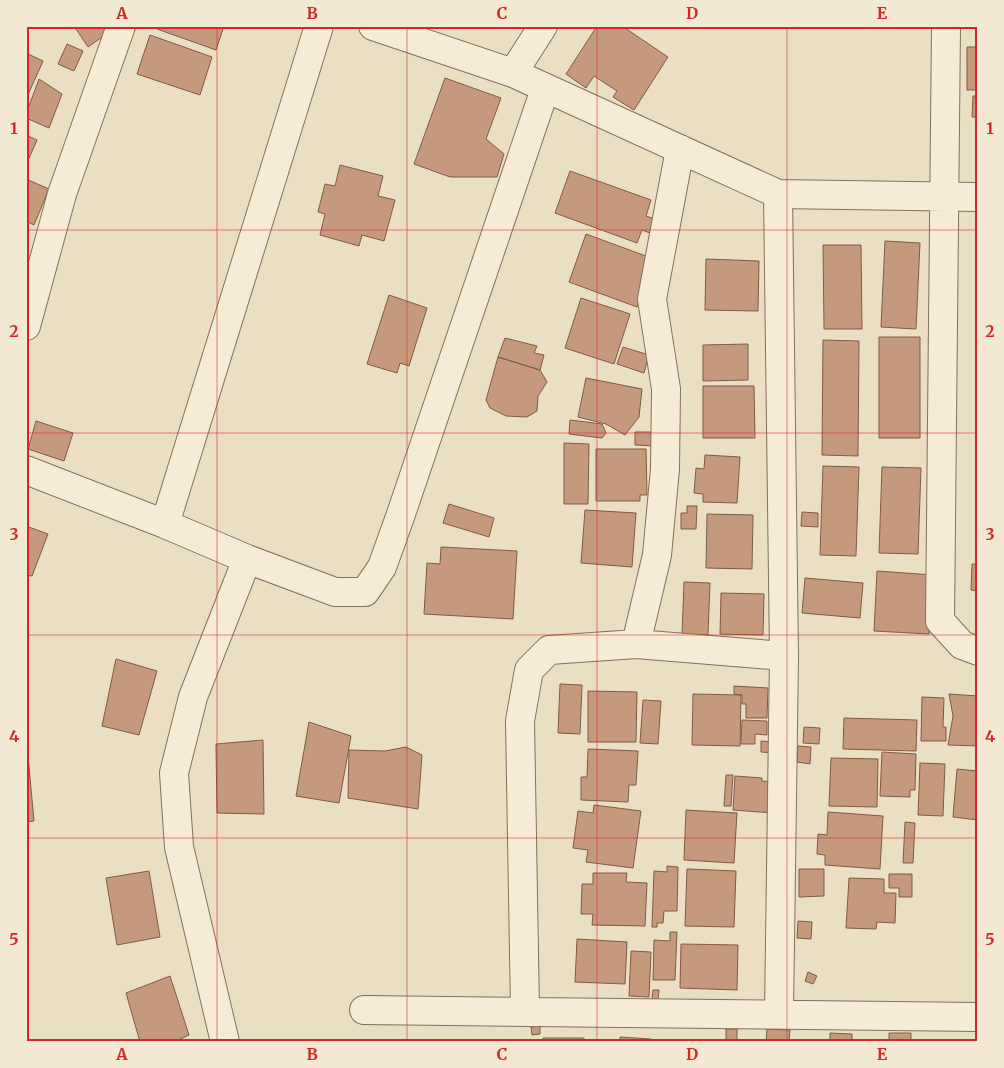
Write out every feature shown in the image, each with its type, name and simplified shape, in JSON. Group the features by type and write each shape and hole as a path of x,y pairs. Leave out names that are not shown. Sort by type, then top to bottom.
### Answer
{"street":[{"path":"26,326 62,194 121,26"},
{"path":"165,524 319,26"},
{"path":"373,26 513,74 778,194 943,198 978,197"},
{"path":"513,74 543,26"},
{"path":"946,26 940,621 962,645 978,651"},
{"path":"26,470 165,524 247,559 335,592 365,592 382,567 545,88"},
{"path":"636,644 656,555 665,469 666,389 652,299 680,149"},
{"path":"778,194 784,656 779,1014"},
{"path":"225,1042 179,847 174,773 193,697 247,559"},
{"path":"525,1011 520,721 529,670 549,650 636,644 784,656"},
{"path":"364,1010 978,1017"}],"building":[{"path":"74,26 114,26 115,28 88,47"},
{"path":"158,26 224,26 216,50 157,29"},
{"path":"597,26 622,26 668,57 634,110 613,97 617,91 594,76 586,88 566,74"},
{"path":"150,35 212,57 200,95 137,74"},
{"path":"67,44 83,51 74,71 58,64"},
{"path":"967,47 978,47 978,90 967,90"},
{"path":"26,53 43,61 27,97 26,97"},
{"path":"445,78 501,98 486,139 504,154 497,177 450,177 414,164"},
{"path":"39,79 62,94 49,128 26,118"},
{"path":"973,96 978,96 978,117 972,117"},
{"path":"26,135 37,140 26,165"},
{"path":"340,165 383,176 378,196 395,200 384,241 362,235 359,246 320,235 325,214 318,212 325,184 335,186"},
{"path":"570,171 651,200 646,216 655,219 650,233 642,230 637,243 555,213"},
{"path":"26,179 49,189 34,225 26,221"},
{"path":"586,234 654,259 637,307 569,282"},
{"path":"885,241 920,243 916,329 881,327"},
{"path":"823,245 861,245 862,329 824,329"},
{"path":"706,259 759,261 758,311 705,310"},
{"path":"389,295 427,308 409,366 400,363 397,373 367,364"},
{"path":"581,298 630,314 614,364 565,348"},
{"path":"879,337 920,337 920,438 879,438"},
{"path":"505,338 537,346 534,353 544,355 540,370 498,357"},
{"path":"823,340 859,341 858,456 822,455"},
{"path":"748,344 748,380 703,381 703,345"},
{"path":"623,347 649,355 644,373 617,364"},
{"path":"498,357 540,370 547,382 538,396 537,411 527,417 506,416 490,408 486,400"},
{"path":"586,378 642,389 639,417 625,435 606,424 578,417"},
{"path":"703,386 754,386 755,438 703,438"},
{"path":"570,420 602,424 606,433 602,438 569,434"},
{"path":"36,421 73,433 64,461 28,449"},
{"path":"635,432 652,432 651,436 657,436 656,446 635,445"},
{"path":"564,443 589,444 588,504 564,504"},
{"path":"596,449 646,449 647,495 640,495 640,501 596,501"},
{"path":"705,455 740,457 737,503 703,502 703,494 694,493 696,468 704,469"},
{"path":"823,466 859,467 856,556 820,555"},
{"path":"882,467 921,468 918,554 879,553"},
{"path":"449,504 494,518 489,537 443,523"},
{"path":"687,506 697,506 696,529 681,529 681,513 687,513"},
{"path":"585,510 636,513 632,567 581,563"},
{"path":"802,512 818,513 818,527 801,526"},
{"path":"707,514 753,515 752,569 706,568"},
{"path":"26,526 48,534 32,576 26,575"},
{"path":"441,547 517,551 513,619 424,614 427,563 440,564"},
{"path":"972,564 978,564 978,591 971,590"},
{"path":"877,571 933,575 929,634 874,631"},
{"path":"805,578 863,583 860,618 802,613"},
{"path":"684,582 710,583 708,635 682,635"},
{"path":"721,593 764,594 763,635 720,634"},
{"path":"116,659 157,671 139,735 102,726"},
{"path":"560,684 582,685 580,734 558,733"},
{"path":"734,686 768,688 767,718 746,718 746,704 742,704 742,695 734,694"},
{"path":"588,691 637,692 636,742 588,742"},
{"path":"693,694 741,695 740,746 692,745"},
{"path":"949,694 978,696 978,746 948,745 953,716"},
{"path":"922,697 944,698 943,727 946,727 946,741 921,741"},
{"path":"643,700 661,701 658,744 640,743"},
{"path":"844,718 917,720 916,751 843,749"},
{"path":"742,720 767,721 767,735 755,734 755,744 741,744"},
{"path":"309,722 351,736 339,803 296,796"},
{"path":"804,727 820,728 819,744 803,743"},
{"path":"26,734 34,821 26,822"},
{"path":"263,740 264,814 217,813 216,744"},
{"path":"761,741 774,742 773,753 761,752"},
{"path":"798,746 811,747 810,764 797,762"},
{"path":"406,747 422,755 418,809 348,798 349,750 385,751"},
{"path":"588,749 638,751 636,785 629,785 628,802 581,800 581,777 587,777"},
{"path":"882,752 916,754 915,790 910,790 910,797 880,796"},
{"path":"831,758 878,759 877,807 829,806"},
{"path":"920,763 945,764 943,816 918,815"},
{"path":"957,769 978,771 978,820 953,817"},
{"path":"726,775 733,775 731,806 724,806"},
{"path":"735,776 762,778 762,781 775,782 773,813 733,810"},
{"path":"594,805 641,811 633,868 586,862 588,850 573,848 578,811 593,813"},
{"path":"686,810 737,813 734,863 684,860"},
{"path":"828,812 883,816 880,869 825,865 825,855 817,854 818,834 827,835"},
{"path":"905,822 915,823 913,863 903,863"},
{"path":"667,866 678,867 677,911 664,911 663,923 657,923 657,927 652,927 654,871 667,872"},
{"path":"687,869 736,871 734,927 685,926"},
{"path":"799,869 824,869 824,896 799,897"},
{"path":"149,871 160,937 117,945 106,878"},
{"path":"593,873 627,873 626,882 647,883 645,926 592,925 593,914 581,914 582,884 593,884"},
{"path":"889,874 912,874 912,897 899,897 899,888 889,888"},
{"path":"849,878 884,879 884,893 896,893 895,923 877,922 876,929 846,928"},
{"path":"798,921 812,922 811,939 797,938"},
{"path":"670,932 677,932 675,980 653,980 654,940 670,941"},
{"path":"577,939 627,942 625,984 575,982"},
{"path":"681,944 738,945 737,990 680,988"},
{"path":"631,951 651,952 649,997 629,996"},
{"path":"808,972 817,976 813,984 805,981"},
{"path":"170,976 189,1035 174,1042 140,1042 126,993"},
{"path":"653,990 659,990 658,1000 652,999"},
{"path":"540,1026 540,1034 532,1035 531,1027"},
{"path":"726,1029 737,1029 737,1042 726,1042"},
{"path":"767,1029 790,1030 789,1042 766,1042"},
{"path":"830,1033 852,1034 852,1042 830,1042"},
{"path":"889,1033 911,1033 911,1042 889,1042"},
{"path":"620,1037 651,1039 651,1042 620,1042"},
{"path":"543,1038 584,1038 584,1042 543,1042"}]}
